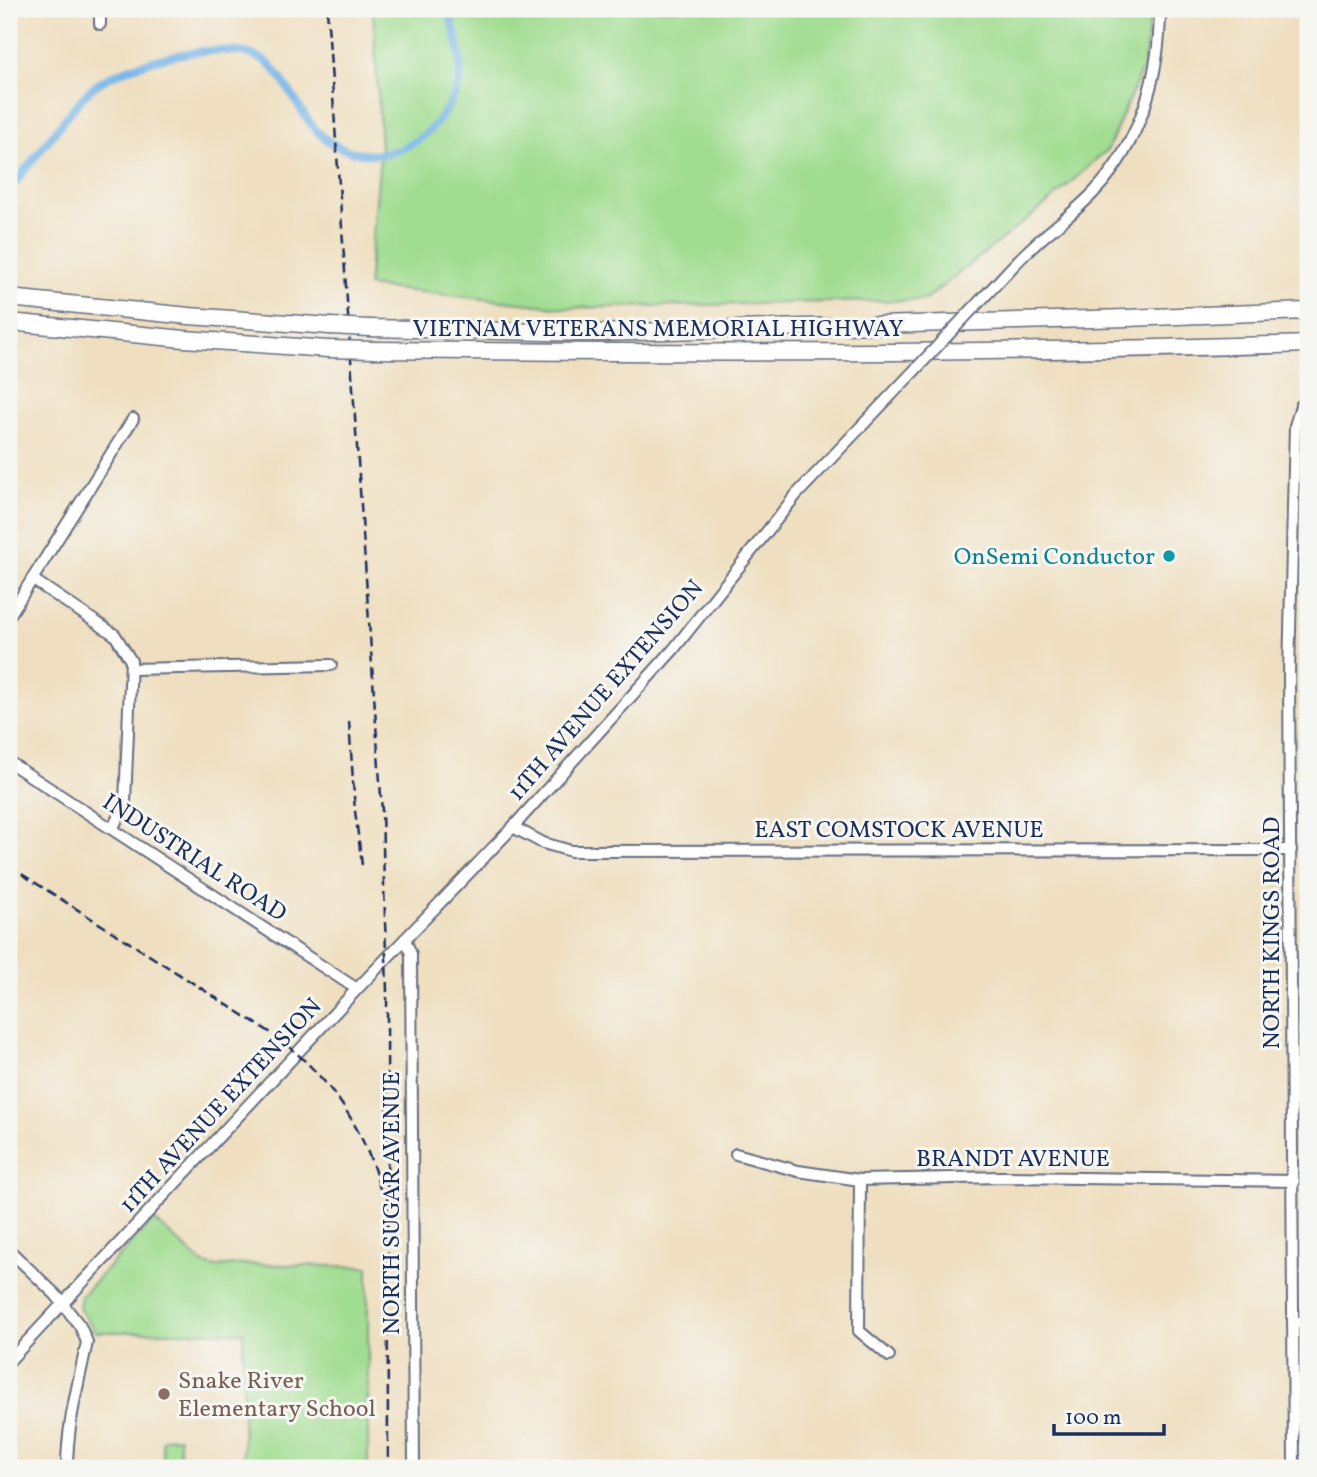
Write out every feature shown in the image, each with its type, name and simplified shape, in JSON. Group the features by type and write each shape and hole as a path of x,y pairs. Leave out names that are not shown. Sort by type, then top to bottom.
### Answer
{"highway":[{"name":"VIETNAM VETERANS MEMORIAL HIGHWAY","path":"9,297 60,304 330,326 596,333 1308,311"},
{"name":"VIETNAM VETERANS MEMORIAL HIGHWAY","path":"9,322 184,339 375,350 606,353 1123,350 1308,344"}],"street":[{"path":"100,9 100,24"},
{"name":"11TH AVENUE EXTENSION","path":"10,1355 63,1304 513,827 656,670 796,495 1028,251 1096,190 1121,156 1146,107 1160,32 1160,9"},
{"name":"NORTH KINGS ROAD","path":"1294,1468 1289,673 1295,426 1301,406 1308,399"},
{"path":"9,616 133,419"},
{"path":"32,579 115,635 131,661 125,802 113,828"},
{"path":"131,669 331,666"},
{"name":"INDUSTRIAL ROAD","path":"9,762 358,989"},
{"name":"EAST COMSTOCK AVENUE","path":"513,827 543,843 570,851 1291,850"},
{"name":"NORTH SUGAR AVENUE","path":"405,939 411,954 414,1468"},
{"name":"BRANDT AVENUE","path":"736,1154 798,1171 860,1180 1014,1177 1294,1181"},
{"path":"860,1180 859,1331 889,1356"},
{"path":"9,1250 56,1295 86,1334 87,1342 74,1392 67,1468"},
{"path":"1293,1322 1308,1322"}],"green space":[{"path":"373,9 1152,9 1143,67 1108,149 1050,201 925,300 565,308 368,286 381,147"},
{"path":"154,1220 202,1263 215,1267 245,1264 368,1267 368,1468 243,1468 243,1332 96,1332 79,1308 81,1296"},
{"path":"179,1437 180,1467 164,1467 162,1441"}],"waterway":[{"path":"9,191 71,111 96,85 133,67 158,59 210,51 235,51 255,56 271,66 312,126 333,144 363,154 392,152 406,147 430,130 440,118 459,83 459,50 447,9"}],"railway":[{"path":"327,9 382,811 387,992 388,1468"},
{"path":"349,721 355,811 362,865"},
{"path":"9,866 276,1036 295,1052 328,1086 355,1125 381,1193"}],"place":[{"name":"OnSemi Conductor","path":"1169,556"},
{"name":"Snake River Elementary School","path":"164,1394"}]}
